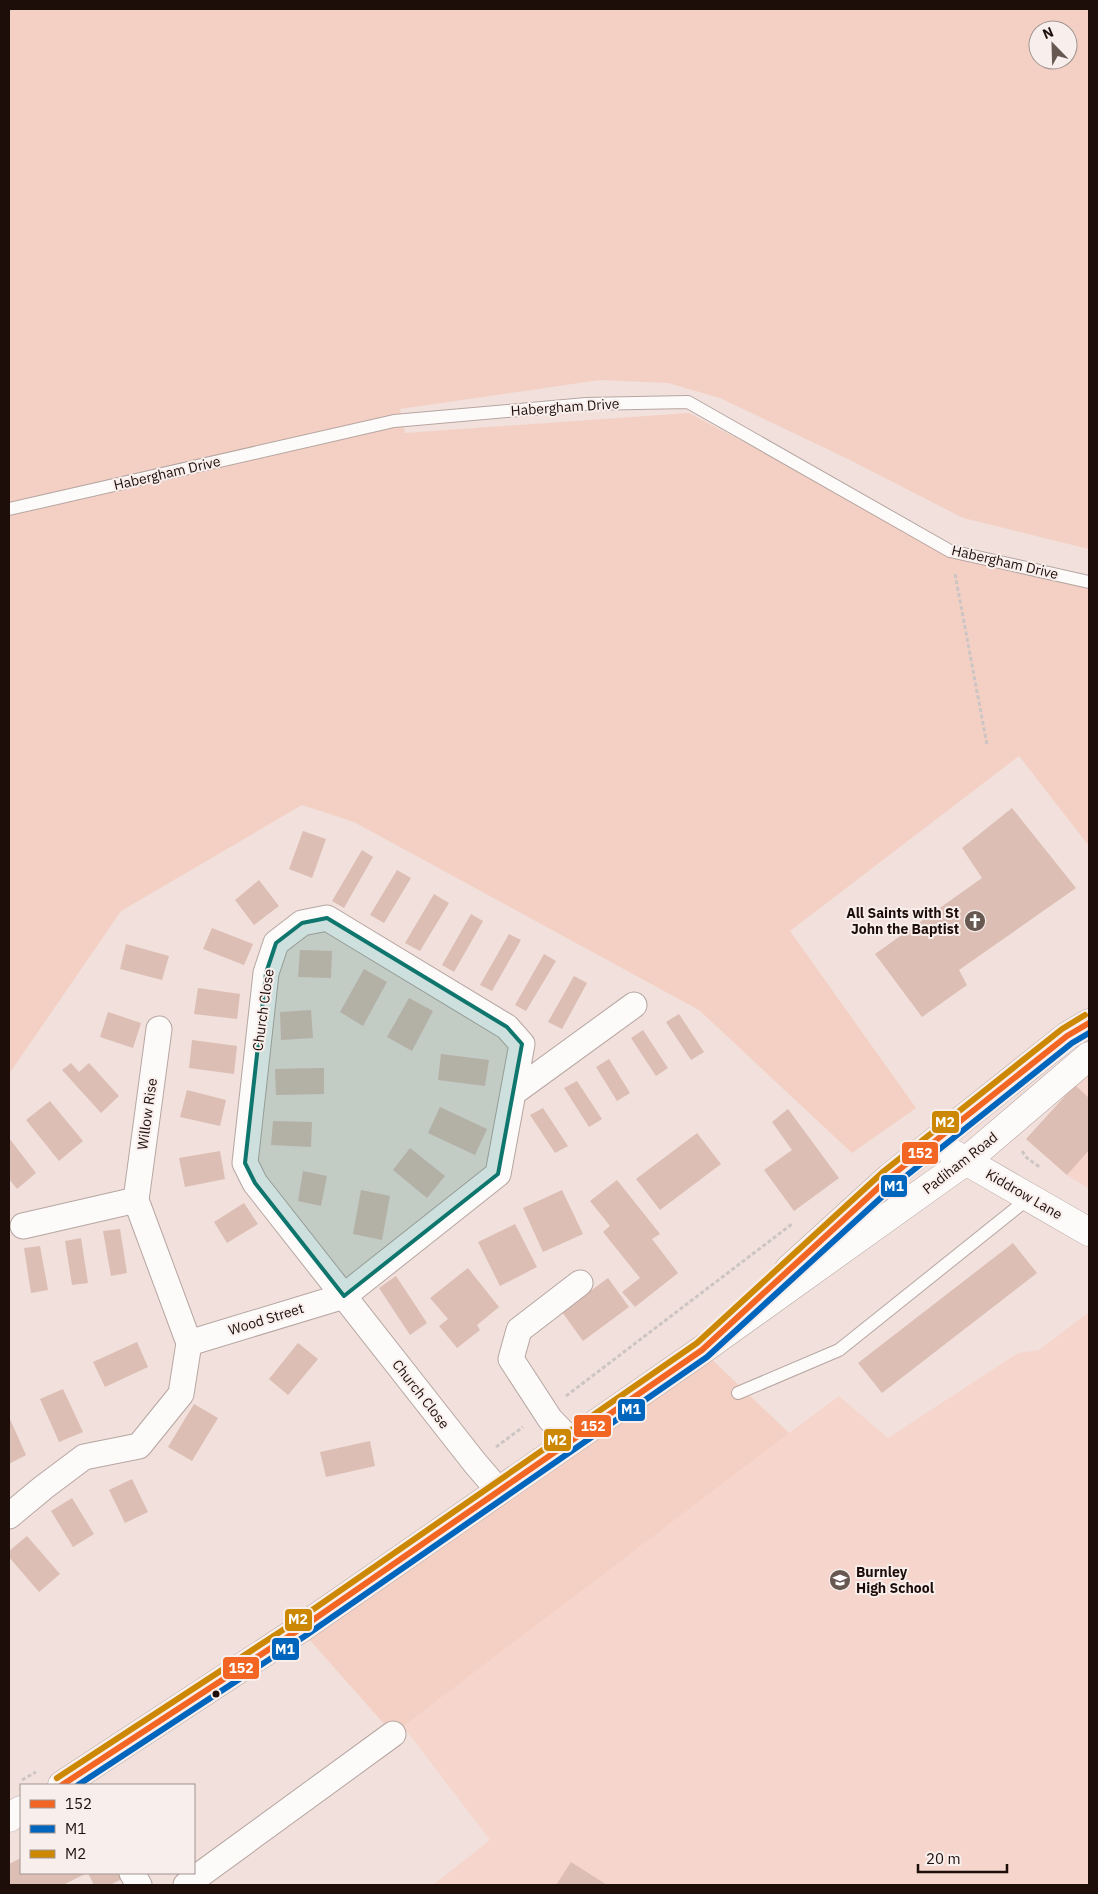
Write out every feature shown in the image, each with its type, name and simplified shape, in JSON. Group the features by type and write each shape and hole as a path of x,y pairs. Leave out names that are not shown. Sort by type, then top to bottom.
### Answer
{"main road":[{"name":"Padiham Road","path":"702,1350 890,1176 1067,1036 1089,1023"},
{"name":"Padiham Road","path":"78,1781 702,1350 966,1161 1089,1056"},
{"name":"Kiddrow Lane","path":"933,1142 1089,1232"},
{"path":"9,1818 20,1811"}],"street":[{"name":"Church Close","path":"344,1296 498,1174 522,1044 507,1027 328,918 302,923 276,943 266,973 245,1163 256,1183 344,1296 469,1455 499,1491"},
{"path":"513,1093 634,1005"},
{"name":"Willow Rise","path":"159,1028 136,1200 189,1343"},
{"path":"24,1226 136,1200"},
{"path":"571,1441 550,1420 511,1359 519,1330 580,1283"},
{"name":"Wood Street","path":"189,1343 344,1296"},
{"path":"9,1516 84,1457 139,1446 181,1394 189,1343"},
{"path":"186,1885 394,1734"}],"lane":[{"name":"Habergham Drive","path":"9,509 394,421 586,404 688,402 950,551 1089,582"},
{"path":"738,1393 839,1350 1029,1198"}],"path":[{"path":"950,551 987,745"}],"highlighted area":[{"path":"327,918 507,1027 522,1044 498,1174 344,1296 255,1183 245,1163 266,973 276,943 302,923"}],"shaded area":[{"path":"9,9 1089,9 1089,549 963,518 850,460 720,398 668,383 600,380 400,409 405,433 689,413 950,551 1089,587 1089,846 1019,756 790,931 916,1108 852,1153 699,1010 354,822 302,805 121,911 9,1074"},
{"path":"1089,1072 1089,1189 1067,1175 1026,1139"},
{"name":"Burnley High School","path":"1089,1312 1089,1885 433,1885 490,1840 399,1721 839,1396 888,1438 1018,1353 1039,1350"},
{"path":"702,1350 789,1433 393,1734 300,1629"}],"building":[{"name":"All Saints with St John the Baptist","path":"1012,808 1076,888 959,970 967,985 922,1017 875,954 982,878 962,848"},
{"path":"303,831 326,839 312,878 289,869"},
{"path":"362,850 373,857 344,908 332,901"},
{"path":"397,870 411,878 384,923 370,915"},
{"path":"259,880 279,906 254,925 235,900"},
{"path":"434,894 449,903 420,951 405,943"},
{"path":"471,914 483,921 454,972 442,965"},
{"path":"212,928 253,944 244,965 203,949"},
{"path":"509,934 521,940 492,991 480,985"},
{"path":"126,944 169,956 162,980 120,969"},
{"path":"300,950 332,951 331,978 298,977"},
{"path":"544,954 556,961 526,1011 515,1005"},
{"path":"364,969 387,982 363,1026 340,1012"},
{"path":"574,976 587,983 562,1029 548,1022"},
{"path":"198,988 240,994 237,1019 194,1014"},
{"path":"409,998 433,1011 412,1051 387,1037"},
{"path":"311,1010 313,1038 281,1040 280,1012"},
{"path":"108,1012 141,1023 133,1048 100,1037"},
{"path":"679,1014 704,1052 691,1060 666,1022"},
{"path":"643,1030 668,1068 656,1076 631,1038"},
{"path":"192,1040 237,1046 234,1074 189,1068"},
{"path":"441,1054 489,1060 485,1086 438,1080"},
{"path":"609,1059 630,1093 617,1101 596,1067"},
{"path":"71,1063 79,1072 89,1063 119,1096 101,1113 62,1070"},
{"path":"324,1068 324,1094 276,1095 275,1069"},
{"path":"577,1081 602,1119 589,1127 564,1088"},
{"path":"1075,1085 1089,1098 1089,1150 1067,1175 1026,1139"},
{"path":"187,1090 226,1100 220,1126 180,1117"},
{"path":"50,1101 83,1141 59,1161 26,1120"},
{"path":"440,1107 487,1129 475,1155 428,1133"},
{"path":"543,1108 568,1146 555,1153 530,1115"},
{"path":"788,1109 839,1178 794,1211 764,1170 792,1150 772,1122"},
{"path":"273,1121 312,1122 311,1147 271,1145"},
{"path":"697,1133 721,1164 660,1210 636,1179"},
{"path":"9,1138 36,1173 17,1189 9,1179"},
{"path":"410,1148 445,1176 427,1198 393,1170"},
{"path":"220,1151 225,1179 185,1187 179,1158"},
{"path":"303,1171 327,1176 321,1206 298,1201"},
{"path":"617,1180 660,1234 652,1239 678,1273 635,1307 622,1292 640,1278 603,1232 610,1226 590,1201"},
{"path":"361,1190 390,1196 382,1240 353,1234"},
{"path":"562,1190 583,1234 543,1252 523,1208"},
{"path":"244,1203 258,1224 227,1243 214,1222"},
{"path":"515,1224 537,1267 500,1286 478,1242"},
{"path":"120,1229 127,1273 111,1276 103,1231"},
{"path":"81,1238 88,1283 72,1285 65,1241"},
{"path":"1013,1243 1037,1273 882,1393 858,1363"},
{"path":"40,1246 48,1290 31,1293 24,1248"},
{"path":"468,1268 499,1307 477,1325 480,1330 457,1348 439,1326 448,1319 430,1298"},
{"path":"396,1276 427,1323 410,1335 379,1288"},
{"path":"608,1278 629,1307 583,1341 562,1312"},
{"path":"137,1342 148,1367 105,1387 93,1362"},
{"path":"298,1343 318,1359 288,1395 269,1379"},
{"path":"63,1389 83,1432 59,1442 40,1399"},
{"path":"194,1404 218,1418 192,1461 168,1447"},
{"path":"9,1417 26,1455 9,1464"},
{"path":"370,1441 375,1466 326,1477 320,1452"},
{"path":"132,1479 148,1512 125,1523 109,1490"},
{"path":"72,1498 94,1534 73,1547 51,1511"},
{"path":"27,1536 60,1574 39,1592 9,1557 9,1551"},
{"path":"20,1858 20,1874 85,1874 63,1885 9,1885 9,1864"},
{"path":"571,1862 607,1885 556,1885"},
{"path":"88,1874 120,1874 122,1879 110,1885 94,1885"}],"transit line":[{"name":"M2","path":"57,1778 295,1622 697,1343 884,1171 1062,1029 1085,1015"},
{"name":"152","path":"64,1784 300,1629 702,1350 890,1177 1067,1036 1089,1023"},
{"name":"M1","path":"80,1784 305,1636 707,1357 896,1184 1072,1043 1089,1033"}],"place":[{"name":"All Saints with St John the Baptist","path":"975,921"},
{"name":"Burnley High School","path":"840,1580"}]}
